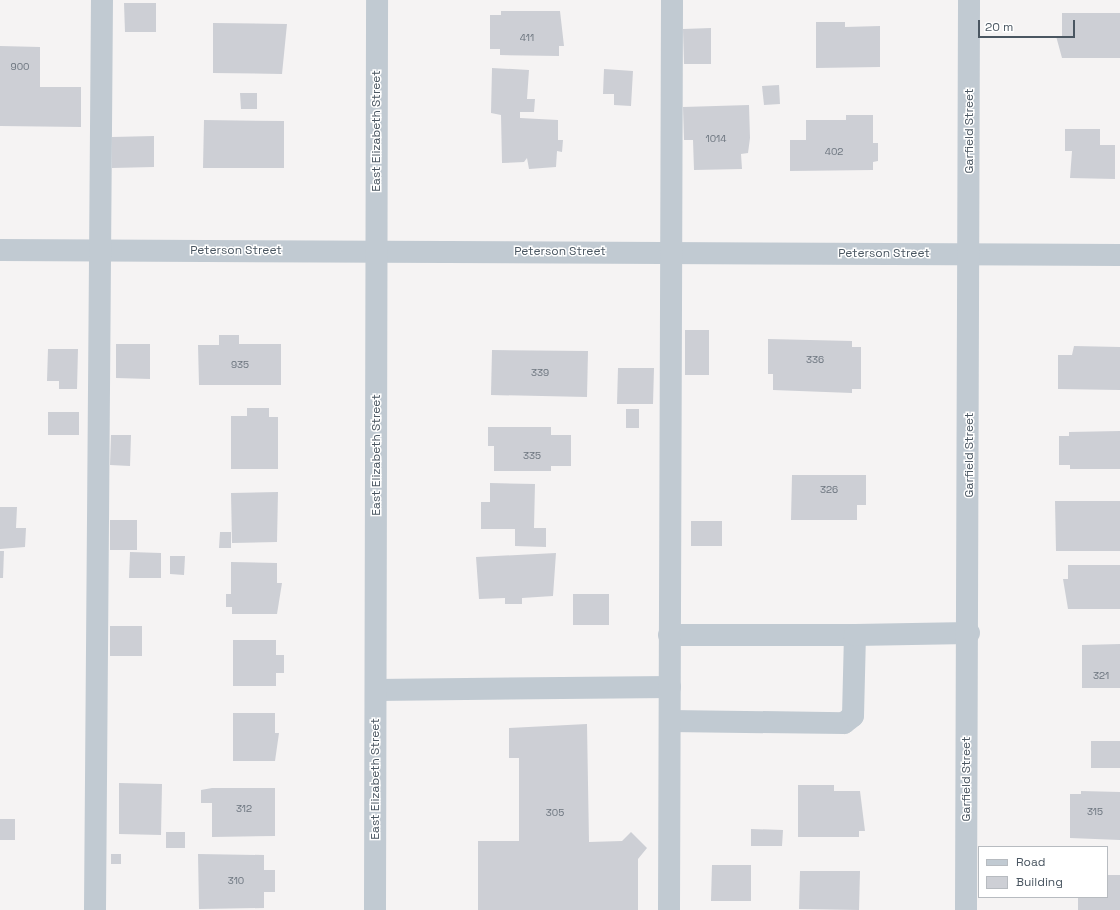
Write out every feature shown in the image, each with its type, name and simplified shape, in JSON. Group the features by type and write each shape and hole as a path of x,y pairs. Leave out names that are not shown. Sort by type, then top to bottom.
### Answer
{"street":[{"path":"95,910 102,0"},
{"name":"East Elizabeth Street","path":"376,910 377,0"},
{"path":"669,910 672,0"},
{"name":"Garfield Street","path":"966,910 971,255 969,0"},
{"name":"Peterson Street","path":"0,250 1120,255"},
{"path":"669,635 969,633"},
{"path":"670,721 844,723 853,716 854,634"},
{"path":"376,690 670,687"}],"building":[{"path":"124,3 156,3 156,32 125,32"},
{"path":"501,11 560,11 564,46 559,46 559,56 500,55 500,49 490,49 490,15 501,15"},
{"path":"1062,13 1120,13 1120,58 1062,58 1056,36 1062,36"},
{"path":"816,22 845,22 845,27 880,26 880,67 816,68"},
{"path":"213,23 287,24 282,74 213,73"},
{"path":"711,28 711,64 684,64 683,29"},
{"path":"0,46 40,47 40,87 81,87 81,127 0,126"},
{"path":"492,68 529,70 527,99 535,99 534,112 520,112 520,118 558,120 558,140 563,140 562,152 557,151 556,167 529,169 527,158 524,162 502,163 501,115 491,113"},
{"path":"604,69 633,71 631,106 614,105 614,94 603,94"},
{"path":"779,85 780,104 764,105 762,86"},
{"path":"240,93 257,93 257,109 241,109"},
{"path":"749,105 750,138 748,153 741,154 742,169 694,170 693,140 684,140 683,107"},
{"path":"846,115 873,115 873,143 878,143 878,161 873,162 873,170 790,171 790,140 806,140 806,120 846,120"},
{"path":"204,120 284,121 284,168 203,168"},
{"path":"1065,129 1100,129 1100,145 1115,145 1115,179 1070,178 1072,151 1065,151"},
{"path":"154,136 154,167 112,168 112,137"},
{"path":"685,330 709,330 709,375 685,375"},
{"path":"219,335 239,335 239,344 281,344 281,385 199,385 198,345 219,345"},
{"path":"768,339 852,341 852,347 861,347 861,389 852,389 852,393 773,390 773,374 768,374"},
{"path":"116,344 150,344 150,379 116,378"},
{"path":"1074,346 1120,347 1120,390 1058,389 1058,355 1072,355"},
{"path":"48,349 78,349 77,389 59,389 59,381 47,381"},
{"path":"492,350 588,351 587,397 491,395"},
{"path":"618,368 654,368 653,404 617,404"},
{"path":"247,408 269,408 269,417 278,417 278,469 231,469 231,416 247,416"},
{"path":"626,409 639,409 639,428 626,428"},
{"path":"48,412 79,412 79,435 48,435"},
{"path":"488,427 551,427 551,435 571,435 571,466 551,466 551,471 494,471 494,446 488,446"},
{"path":"1120,431 1120,469 1070,469 1070,465 1059,465 1059,436 1069,436 1069,432"},
{"path":"111,435 131,435 130,466 110,465"},
{"path":"792,475 866,475 866,505 857,505 857,520 791,520"},
{"path":"490,483 535,484 534,528 546,528 546,547 515,546 515,529 481,529 481,502 490,502"},
{"path":"278,492 277,542 232,543 231,493"},
{"path":"1055,501 1120,501 1120,551 1056,551"},
{"path":"0,507 17,507 16,528 26,528 25,547 0,549"},
{"path":"110,520 137,520 137,550 110,550"},
{"path":"691,521 722,521 722,546 691,546"},
{"path":"220,532 231,532 231,548 219,548"},
{"path":"0,551 4,551 3,578 0,578"},
{"path":"130,552 161,553 161,578 129,578"},
{"path":"556,553 553,596 522,598 522,604 505,604 505,598 479,599 476,557"},
{"path":"170,556 185,556 184,575 170,574"},
{"path":"231,562 277,563 277,583 282,583 277,614 232,614 232,607 226,607 226,594 231,594"},
{"path":"1068,565 1120,565 1120,609 1068,609 1063,579 1068,579"},
{"path":"573,594 609,594 609,625 573,625"},
{"path":"110,626 142,626 142,656 110,656"},
{"path":"233,640 276,640 276,655 284,655 284,673 276,673 276,686 233,686"},
{"path":"1120,644 1120,688 1082,688 1082,645"},
{"path":"233,713 275,713 275,733 279,733 275,761 233,761"},
{"path":"587,724 589,842 622,841 631,832 647,848 638,859 638,910 478,910 478,841 519,841 519,758 509,758 509,728"},
{"path":"1091,741 1120,741 1120,768 1091,768"},
{"path":"119,783 162,784 161,835 119,834"},
{"path":"798,785 834,785 834,791 860,791 865,831 859,831 859,837 798,837"},
{"path":"212,788 275,788 275,836 212,837 212,803 201,803 201,790"},
{"path":"1081,791 1120,792 1120,840 1070,838 1070,794 1081,794"},
{"path":"0,819 15,819 15,840 0,840"},
{"path":"751,829 783,830 782,846 751,846"},
{"path":"166,832 185,832 185,848 166,848"},
{"path":"111,854 121,854 121,864 111,864"},
{"path":"198,854 264,855 264,870 275,870 275,892 264,892 264,908 199,909"},
{"path":"712,865 751,865 751,901 711,901"},
{"path":"800,871 860,871 859,910 799,909"},
{"path":"1108,875 1120,875 1120,910 1078,910 1078,898 1108,898"}]}
